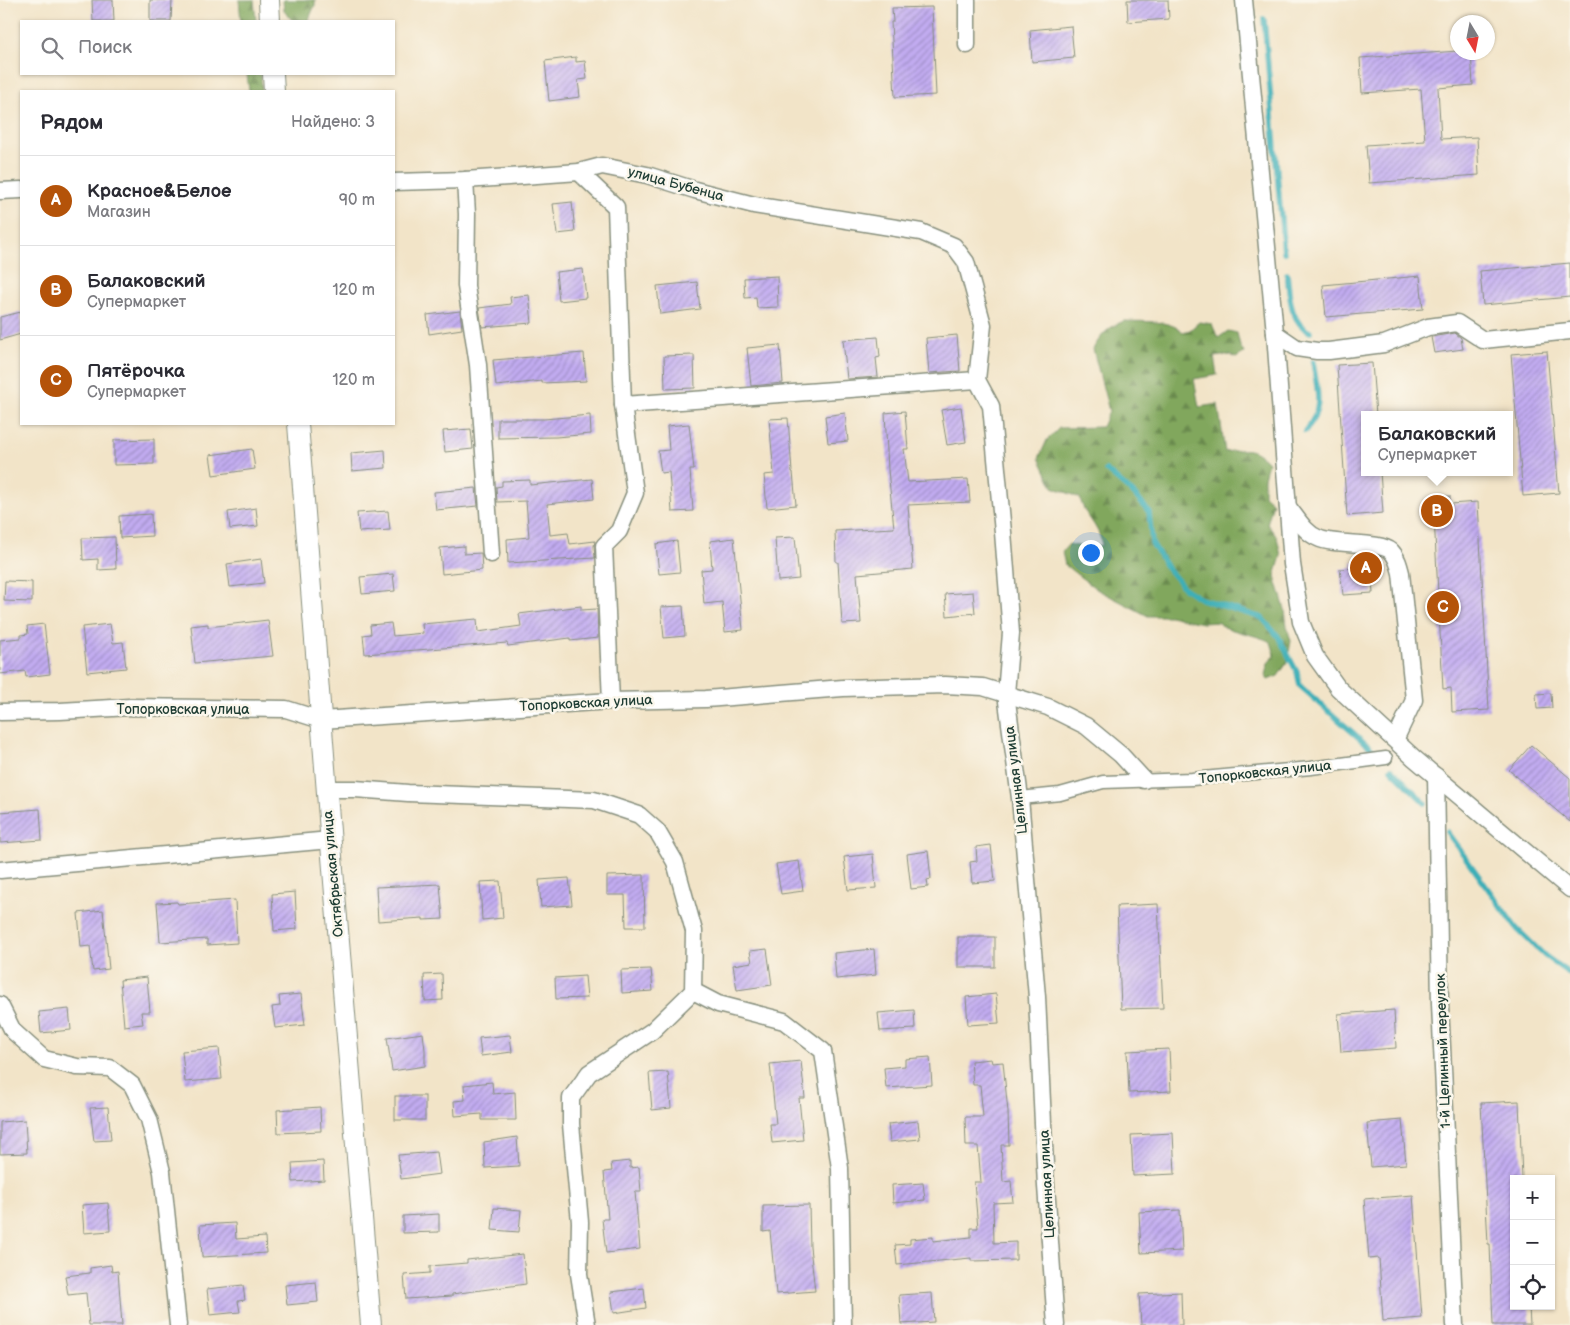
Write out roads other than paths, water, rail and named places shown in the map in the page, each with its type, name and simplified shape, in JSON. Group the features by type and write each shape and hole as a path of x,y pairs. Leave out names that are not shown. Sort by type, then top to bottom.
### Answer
{"street":[{"path":"269,0 270,20"},
{"path":"967,0 967,45"},
{"path":"1244,0 1275,333 1292,564 1301,622 1315,656 1338,688 1436,776 1570,889"},
{"path":"273,75 274,90"},
{"name":"улица Бубенца","path":"395,182 465,180 579,172 602,166 647,174 695,190 754,205 921,232 954,246 966,262 983,326 977,380"},
{"path":"579,172 616,207 623,405 634,493 619,531 604,546 611,701"},
{"path":"465,180 468,214 466,286 478,365 491,554"},
{"path":"0,191 20,190"},
{"path":"1275,333 1297,348 1317,351 1384,344 1428,327 1457,323 1483,340 1570,331"},
{"path":"623,405 977,380"},
{"name":"Целинная улица","path":"977,380 991,406 1003,532 1011,633 1006,694 1020,798 1037,997 1056,1325"},
{"name":"Октябрьская улица","path":"298,425 330,840 371,1325"},
{"path":"1288,507 1308,532 1318,539 1376,546 1390,550 1398,562 1401,573 1414,700 1395,740"},
{"name":"Топорковская улица","path":"0,712 130,707 286,709 321,720 611,701 706,699 843,688 945,685 983,687 1048,707 1086,726 1121,755 1144,780"},
{"name":"Топорковская улица","path":"1020,798 1060,794 1103,782 1192,779 1310,768 1386,758"},
{"name":"1-й Целинный переулок","path":"1436,776 1440,1004 1455,1325"},
{"path":"326,789 355,788 408,793 594,800 639,815 657,831 675,862 694,930 693,991 652,1031 589,1073 571,1098 571,1124 580,1222 579,1274 587,1325"},
{"path":"0,870 330,840"},
{"path":"693,991 718,1004 784,1021 823,1051 840,1168 843,1325"},
{"path":"0,1005 13,1032 44,1059 77,1067 110,1068 132,1085 149,1119 162,1172 178,1325"}],"waterway":[{"path":"1264,19 1284,253"},
{"path":"1287,274 1294,315 1298,322 1310,332"},
{"path":"1305,431 1315,414 1318,398 1313,362"},
{"path":"1106,470 1134,494 1149,512 1152,543 1167,568 1185,589 1201,599 1262,618 1278,636 1297,672 1300,686 1375,752"},
{"path":"1391,769 1425,803"},
{"path":"1447,832 1517,929 1545,956 1570,974"}],"place":[{"name":"Балаковский","path":"1437,511"},
{"name":"Красное&Белое","path":"1366,568"},
{"name":"Пятёрочка","path":"1443,607"}]}
